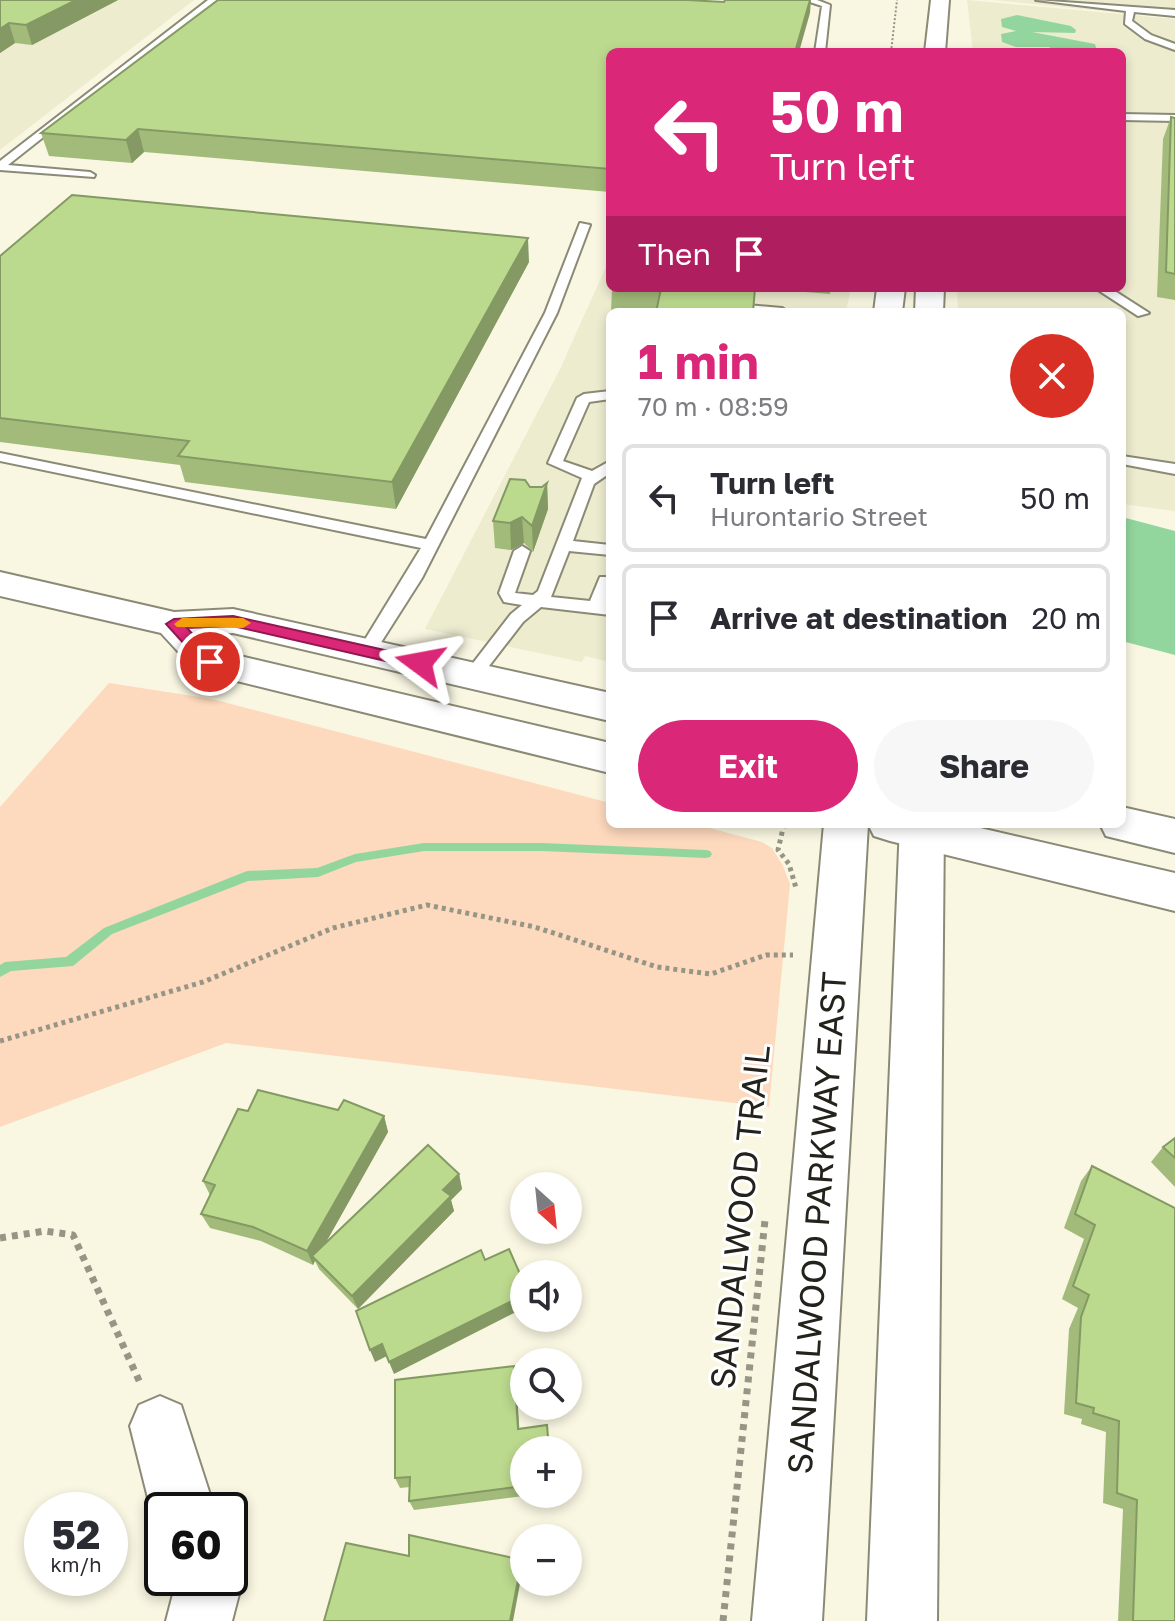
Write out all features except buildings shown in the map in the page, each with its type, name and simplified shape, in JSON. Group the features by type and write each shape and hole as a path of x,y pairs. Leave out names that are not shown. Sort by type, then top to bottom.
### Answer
{"main road":[{"path":"935,48 940,0"},
{"path":"0,584 174,624 233,621 606,706"},
{"path":"174,624 210,662 606,757"},
{"path":"1126,825 1175,836"},
{"name":"SANDALWOOD PARKWAY EAST","path":"787,1621 846,828"},
{"path":"902,1621 911,828"},
{"path":"915,828 1175,892"}],"street":[{"path":"160,1426 178,1492"},
{"path":"199,1621 205,1596"}],"lane":[{"path":"0,167 213,0"},
{"path":"808,0 826,5 821,48"},
{"path":"1040,0 1175,13"},
{"path":"1130,9 1128,22 1134,30 1175,47"},
{"path":"1126,117 1175,118"},
{"path":"0,167 90,175"},
{"path":"367,651 414,578 551,313 584,225"},
{"path":"709,292 706,305 739,308"},
{"path":"1108,292 1143,313"},
{"path":"606,395 584,398 552,470 606,483"},
{"path":"0,457 431,545"},
{"path":"1126,461 1175,469"},
{"path":"473,675 517,618 536,603 550,586 590,480 606,469"},
{"path":"563,545 606,550"},
{"path":"522,551 507,593 510,598 603,608 606,581"}],"path":[{"path":"891,48 897,0"},
{"path":"783,828 778,850 793,876 796,899"},
{"path":"0,1041 203,982 333,928 427,905 535,927 657,967 711,974 766,955 793,955"},
{"path":"792,971 794,941"},
{"name":"SANDALWOOD TRAIL","path":"723,1621 767,1209"},
{"path":"0,1238 45,1231 73,1235 160,1426"}],"shaded area":[{"path":"0,0 194,0 0,150"},
{"path":"967,0 1175,19 1175,511 1126,505 1126,308 958,308 957,292 1126,292 1126,48 973,48"},
{"path":"994,0 1175,0 1175,18"},
{"path":"1017,15 1071,26 1075,33 1032,32 1095,44 1096,48 1016,47 1002,42 1001,34 1016,31 1002,27 1001,19"},
{"path":"606,267 606,292 850,292 847,308 606,308 606,661 585,656 582,662 425,629 560,369"},
{"path":"1126,518 1175,531 1175,655 1126,642"},
{"path":"109,683 212,699 606,802 606,828 709,828 762,842 772,848 790,884 769,1107 226,1043 0,1127 0,807"}],"waterway":[{"path":"0,972 9,966 69,962 108,931 247,876 318,872 355,858 424,847 542,847 706,854"}],"slow traffic":[{"path":"182,624 243,623"}],"route":[{"path":"210,662 174,624 233,621 420,663"}]}
